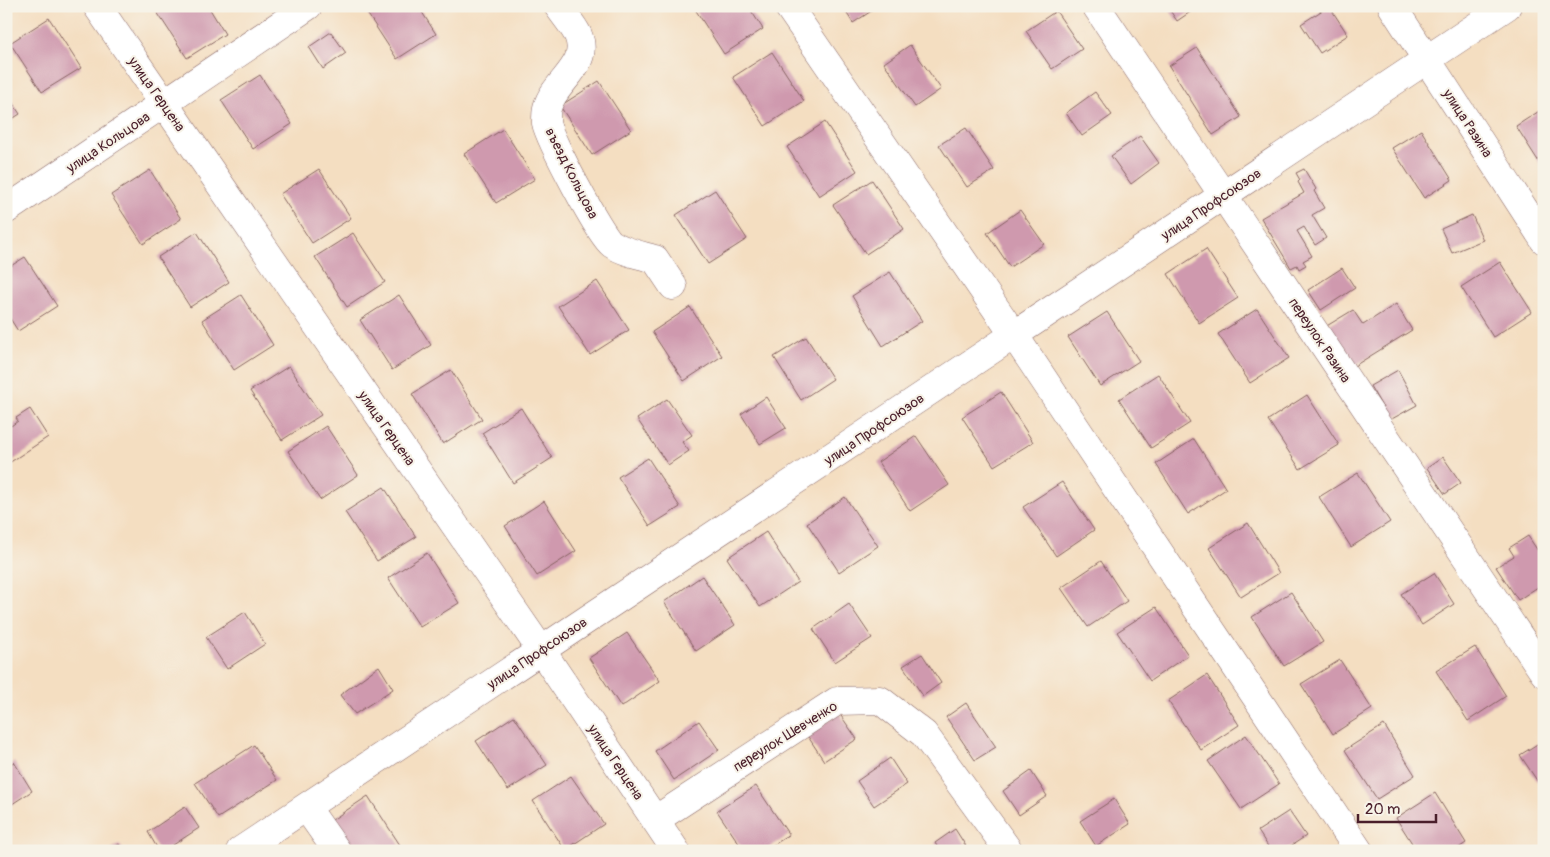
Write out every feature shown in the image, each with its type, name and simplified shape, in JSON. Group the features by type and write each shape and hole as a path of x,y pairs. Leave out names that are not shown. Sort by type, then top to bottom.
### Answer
{"street":[{"name":"улица Герцена","path":"97,6 541,650 676,851"},
{"name":"улица Кольцова","path":"6,210 308,6"},
{"name":"въезд Кольцова","path":"558,6 578,35 582,50 578,64 559,84 547,107 546,123 552,139 594,220 611,244 634,254 655,259 674,286"},
{"path":"788,6 1014,335 1359,851"},
{"name":"переулок Разина","path":"1096,6 1544,673"},
{"name":"улица Разина","path":"1392,6 1544,240"},
{"name":"улица Профсоюзов","path":"240,851 1507,6"},
{"name":"переулок Шевченко","path":"655,820 837,701 880,700 924,734 1009,851"},
{"path":"306,807 337,851"}],"building":[{"path":"159,6 208,6 225,34 187,58 155,9"},
{"path":"371,6 418,6 436,34 397,59 365,10"},
{"path":"693,6 748,6 763,29 724,54"},
{"path":"842,6 879,6 853,23"},
{"path":"1167,6 1199,6 1177,21"},
{"path":"1329,6 1348,35 1320,53 1301,24"},
{"path":"1056,11 1082,49 1052,69 1026,31"},
{"path":"49,18 81,68 42,92 10,43"},
{"path":"331,32 346,53 323,69 309,47"},
{"path":"910,45 941,89 915,107 884,63"},
{"path":"1197,48 1241,117 1213,135 1169,66"},
{"path":"772,52 804,101 765,126 733,77"},
{"path":"260,75 292,124 253,149 221,100"},
{"path":"599,81 631,130 592,155 560,106"},
{"path":"1095,92 1112,115 1082,136 1066,113"},
{"path":"6,93 20,114 6,123"},
{"path":"1544,108 1544,170 1516,126"},
{"path":"825,122 857,171 819,196 787,147"},
{"path":"966,128 994,170 967,187 939,145"},
{"path":"503,129 535,179 496,203 464,154"},
{"path":"1421,130 1452,180 1424,198 1392,148"},
{"path":"1140,136 1159,163 1131,184 1111,156"},
{"path":"319,169 351,218 312,243 280,194"},
{"path":"1304,169 1316,189 1314,191 1324,208 1312,215 1326,238 1315,245 1304,227 1297,231 1312,256 1303,261 1306,265 1299,269 1297,265 1291,268 1261,218 1304,193 1296,173"},
{"path":"150,170 181,219 143,244 111,195"},
{"path":"872,180 904,229 866,254 833,205"},
{"path":"715,190 747,239 708,264 676,215"},
{"path":"1020,210 1044,244 1010,267 987,233"},
{"path":"1472,215 1483,240 1452,253 1441,229"},
{"path":"197,232 229,282 190,307 158,257"},
{"path":"353,233 385,282 347,307 315,257"},
{"path":"1206,249 1238,298 1199,323 1168,274"},
{"path":"25,257 57,306 18,331 6,312 6,269"},
{"path":"1500,262 1532,312 1493,337 1461,287"},
{"path":"1342,268 1355,288 1321,310 1308,290"},
{"path":"890,272 922,321 883,346 852,296"},
{"path":"597,281 629,330 590,355 558,306"},
{"path":"241,295 273,345 234,370 202,320"},
{"path":"399,295 431,345 392,370 360,320"},
{"path":"1396,304 1412,330 1351,368 1325,327 1353,310 1363,325"},
{"path":"690,307 722,356 684,381 652,332"},
{"path":"1257,309 1289,358 1250,383 1218,334"},
{"path":"1107,312 1139,361 1100,386 1068,337"},
{"path":"806,337 833,379 801,400 774,357"},
{"path":"289,366 321,415 282,440 250,391"},
{"path":"451,370 482,419 443,444 412,394"},
{"path":"1398,370 1417,405 1390,420 1370,386"},
{"path":"1158,374 1190,423 1151,448 1119,399"},
{"path":"1001,392 1033,442 994,466 962,417"},
{"path":"1307,395 1339,445 1300,469 1268,420"},
{"path":"766,397 786,428 760,444 741,414"},
{"path":"667,399 692,435 682,442 689,451 668,465 637,419"},
{"path":"521,408 552,458 513,483 482,433"},
{"path":"30,409 48,437 6,465 6,424 9,423 11,426 18,421 16,418"},
{"path":"326,426 358,475 320,500 288,451"},
{"path":"916,436 949,485 910,511 878,462"},
{"path":"1194,439 1226,489 1188,514 1156,464"},
{"path":"1443,457 1461,483 1445,494 1427,468"},
{"path":"648,458 680,507 650,526 618,477"},
{"path":"1358,473 1390,522 1351,547 1319,497"},
{"path":"1062,482 1094,530 1056,556 1023,507"},
{"path":"384,487 416,537 377,561 345,512"},
{"path":"845,497 878,546 839,572 807,523"},
{"path":"544,501 576,551 537,576 505,526"},
{"path":"1248,523 1279,573 1241,597 1209,548"},
{"path":"766,532 798,582 760,607 727,558"},
{"path":"1528,536 1544,560 1544,583 1518,600 1496,567 1514,556 1509,548"},
{"path":"427,553 459,603 420,627 388,578"},
{"path":"1101,561 1127,601 1088,627 1061,588"},
{"path":"1434,573 1454,604 1422,625 1401,594"},
{"path":"702,576 735,625 696,651 664,602"},
{"path":"1291,592 1323,642 1284,666 1252,617"},
{"path":"849,604 872,638 835,662 813,629"},
{"path":"1156,607 1188,655 1150,681 1117,632"},
{"path":"245,612 265,644 227,669 206,637"},
{"path":"627,633 660,681 621,707 589,658"},
{"path":"1475,647 1506,696 1468,721 1436,671"},
{"path":"922,654 941,683 923,696 903,666"},
{"path":"1340,660 1372,709 1333,734 1301,684"},
{"path":"379,666 393,689 355,714 340,695"},
{"path":"1207,675 1239,725 1201,750 1168,701"},
{"path":"966,703 996,747 975,760 946,717"},
{"path":"839,713 857,739 824,761 807,735"},
{"path":"514,716 547,765 508,790 476,741"},
{"path":"699,721 719,750 674,780 655,751"},
{"path":"1384,725 1415,775 1377,799 1345,750"},
{"path":"1246,735 1279,784 1241,809 1208,761"},
{"path":"1542,741 1544,743 1544,791 1520,755"},
{"path":"254,745 277,780 218,818 195,783"},
{"path":"890,758 907,784 874,806 857,781"},
{"path":"14,762 32,791 6,808 6,766"},
{"path":"1031,771 1047,796 1019,815 1003,791"},
{"path":"571,776 604,824 565,850 533,801"},
{"path":"756,786 789,835 764,851 744,851 717,811"},
{"path":"1435,793 1466,843 1454,851 1417,851 1396,818"},
{"path":"368,796 400,845 392,851 349,851 329,822"},
{"path":"1114,799 1130,824 1096,846 1080,821"},
{"path":"185,807 199,828 164,851 159,851 148,832"},
{"path":"1289,811 1306,836 1283,851 1271,851 1258,831"},
{"path":"955,829 969,851 940,851 935,843"},
{"path":"119,844 124,851 109,851"}]}
